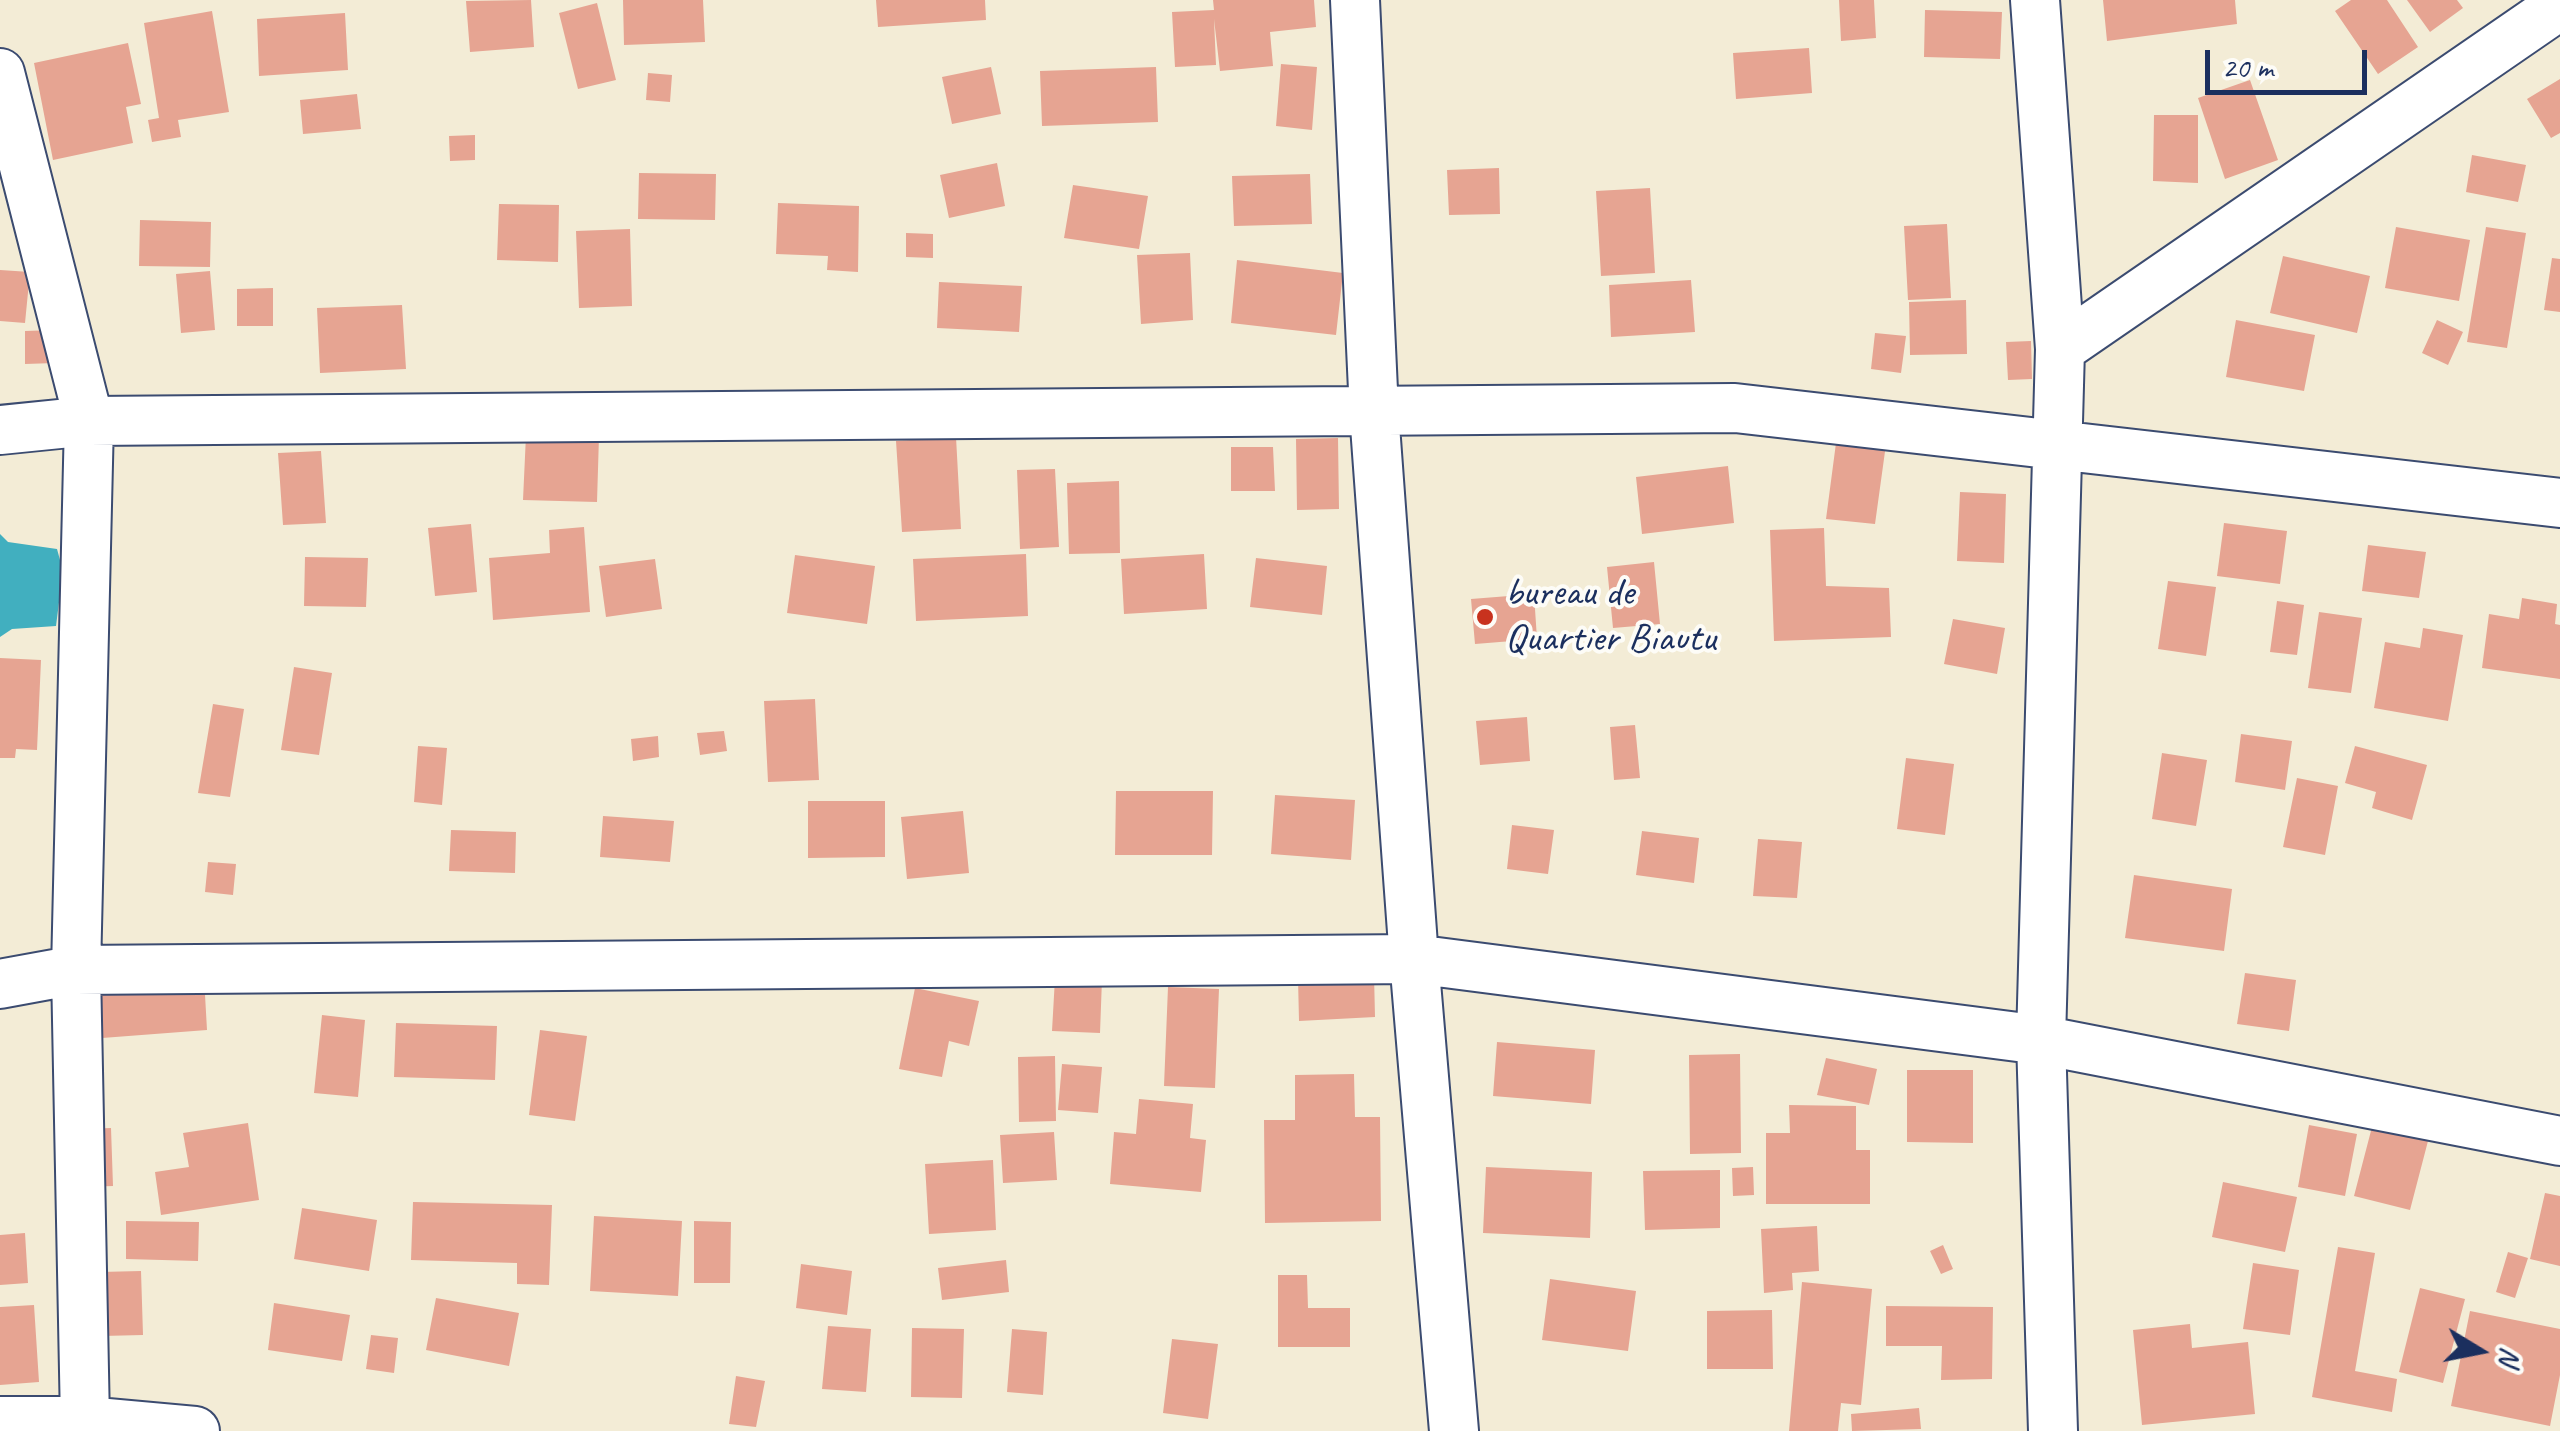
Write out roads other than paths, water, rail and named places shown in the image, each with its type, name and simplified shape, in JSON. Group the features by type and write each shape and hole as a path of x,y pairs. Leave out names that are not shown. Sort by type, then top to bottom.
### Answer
{"street":[{"path":"1355,0 1374,412 1454,1431"},
{"path":"2035,0 2060,348 2041,1040 2053,1431"},
{"path":"2060,348 2560,5"},
{"path":"0,73 89,420 76,970 85,1422"},
{"path":"0,430 89,420 1735,408 2560,503"},
{"path":"0,984 76,970 1414,958 2041,1040 2560,1141"},
{"path":"0,1420 196,1431"}],"water":[{"path":"0,534 8,542 57,549 63,571 56,626 12,629 0,637"}],"place":[{"name":"bureau de Quartier Biautu","path":"1485,617"}]}
